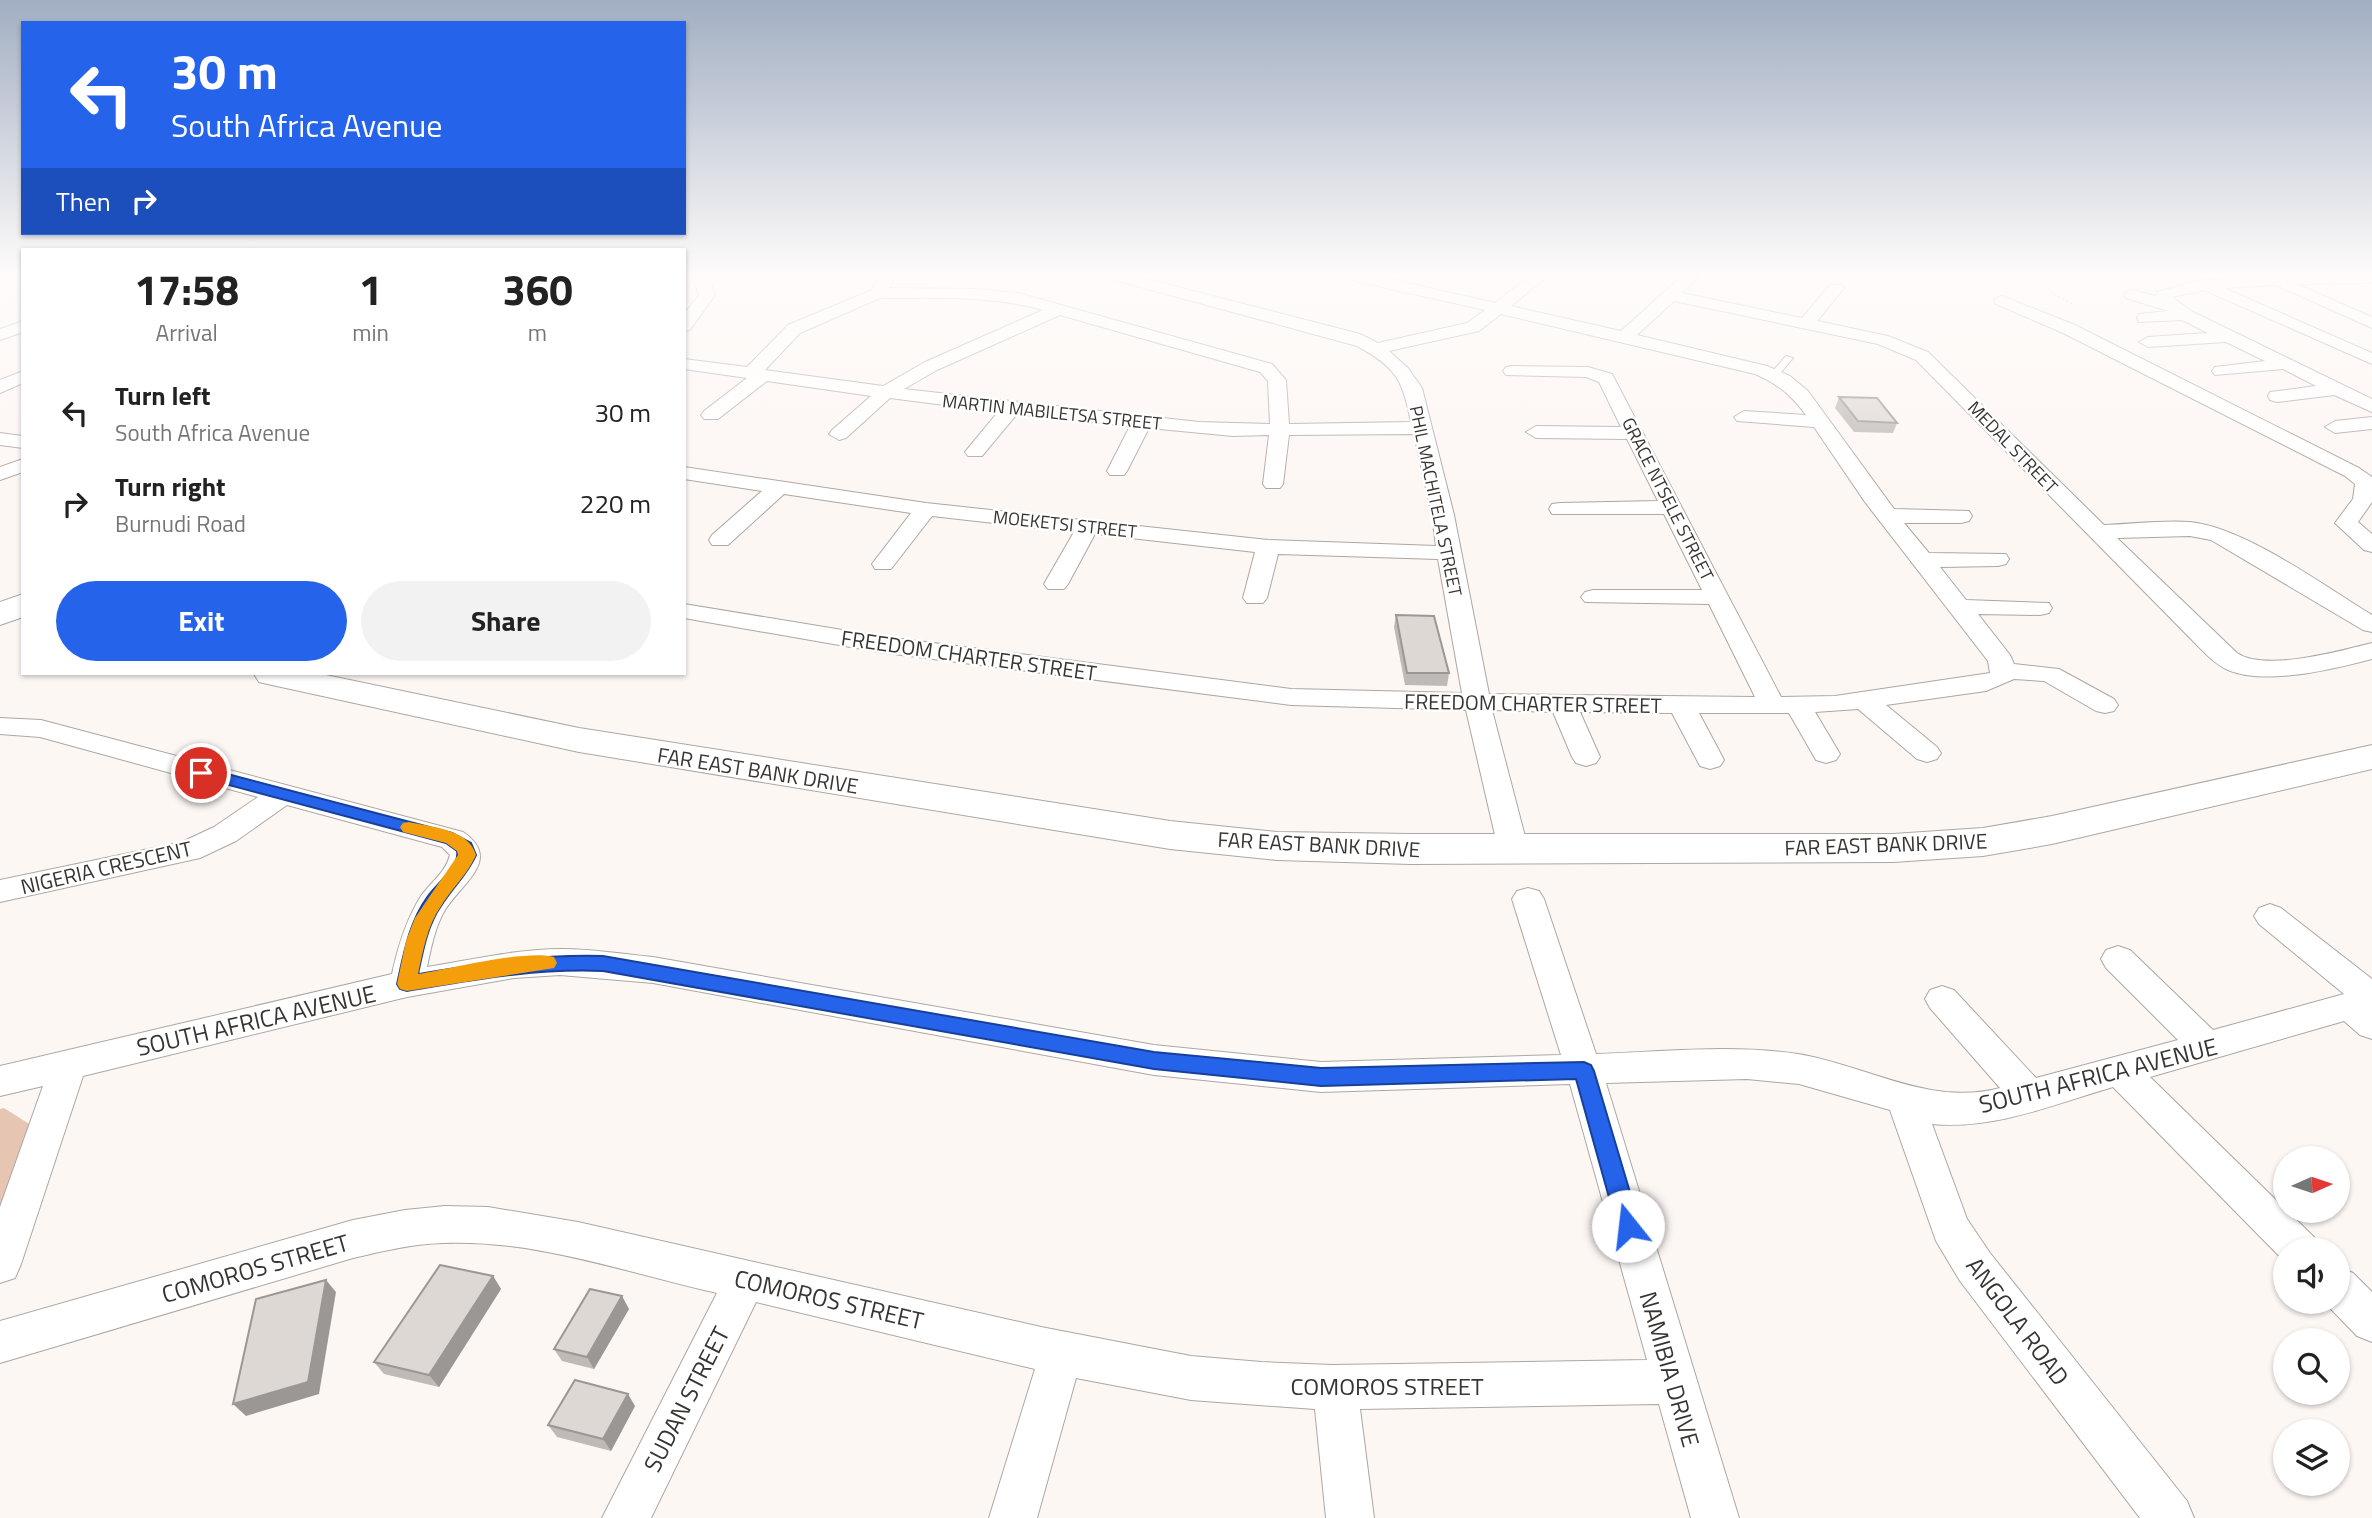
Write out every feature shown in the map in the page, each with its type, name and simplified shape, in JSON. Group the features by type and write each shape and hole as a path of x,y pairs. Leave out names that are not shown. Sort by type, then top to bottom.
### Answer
{"street":[{"path":"710,415 757,374 779,347"},
{"path":"839,434 885,393 931,366 974,347"},
{"path":"1197,347 1252,362 1266,368 1277,380 1280,430 1273,484"},
{"name":"PHIL MACHITELA STREET","path":"1371,347 1409,380 1443,515 1447,553 1478,702 1513,848"},
{"path":"1375,349 1385,347"},
{"path":"1676,347 1782,367 1889,516 2001,660 2004,671 2050,674 2105,705"},
{"name":"MEDAL STREET","path":"1904,347 1922,356 2096,532 2231,661 2247,668 2278,667 2357,656 2372,651"},
{"path":"2104,347 2352,472 2365,482 2367,489 2362,502 2346,523 2372,544"},
{"path":"2249,347 2372,406"},
{"path":"2344,347 2372,359"},
{"path":"2221,371 2284,363"},
{"name":"MARTIN MABILETSA STREET","path":"686,364 885,393 1142,423 1233,430 1422,428"},
{"name":"GRACE NTSELE STREET","path":"1512,371 1574,371 1600,375 1611,386 1717,597 1784,705 1826,754"},
{"path":"0,387 21,377"},
{"path":"2282,398 2340,391"},
{"path":"975,452 1012,408"},
{"path":"1744,417 1820,422"},
{"path":"1117,471 1142,423"},
{"path":"2335,427 2372,423"},
{"path":"1536,432 1633,433"},
{"path":"0,439 21,442"},
{"path":"0,474 21,466"},
{"name":"MOEKETSI STREET","path":"686,473 926,509 1268,547 1447,553"},
{"path":"719,540 778,488"},
{"path":"1560,509 1673,507"},
{"path":"883,564 926,509"},
{"path":"1889,516 1961,516"},
{"path":"1056,584 1088,527"},
{"path":"2096,532 2190,529 2217,534 2240,545 2372,625"},
{"path":"1255,598 1268,547"},
{"path":"1923,560 1998,559"},
{"path":"1593,597 1717,597"},
{"path":"0,615 21,605"},
{"path":"1959,607 2040,608"},
{"name":"FREEDOM CHARTER STREET","path":"686,611 852,640 1279,696 1563,704 1784,705 1865,701 1986,684 2003,677 2004,671"},
{"name":"FAR EAST BANK DRIVE","path":"277,675 579,740 1170,835 1277,846 1375,849 1893,848 1983,842 2052,830 2372,757"},
{"path":"1865,701 1927,753"},
{"path":"1563,704 1586,757"},
{"path":"1682,706 1710,760"},
{"path":"0,726 41,729 452,839 465,848 467,855 462,867 424,918 415,941 407,984"},
{"name":"NIGERIA CRESCENT","path":"0,891 189,850 225,834 281,795"},
{"name":"NAMIBIA DRIVE","path":"1528,899 1584,1071 1715,1518"},
{"path":"2270,916 2366,1007"},
{"path":"2118,959 2208,1047"},
{"name":"SOUTH AFRICA AVENUE","path":"0,1081 407,984 514,965 560,962 603,964 1154,1060 1237,1070 1321,1077 1747,1064 1798,1069 1851,1082 1906,1102 1953,1110 1992,1106 2366,1007"},
{"path":"1942,999 2029,1096"},
{"path":"0,1264 69,1064"},
{"path":"2120,1071 2287,1237"},
{"name":"ANGOLA ROAD","path":"1906,1102 1950,1228 1975,1267 2170,1518"},
{"name":"COMOROS STREET","path":"0,1342 353,1239 398,1228 427,1225 498,1227 746,1279 1061,1353 1158,1373 1242,1385 1335,1388 1673,1382"},
{"name":"SUDAN STREET","path":"626,1518 746,1279"},
{"path":"2350,1299 2372,1321"},
{"path":"1013,1518 1061,1353"},
{"path":"1335,1388 1350,1518"}],"shaded area":[{"path":"4,1108 34,1127 0,1218 0,1109"}],"building":[{"path":"1839,397 1877,398 1897,423 1858,421"},
{"path":"1396,615 1434,616 1449,673 1407,673"},
{"path":"440,1265 493,1276 429,1375 374,1362"},
{"path":"326,1280 308,1382 233,1404 256,1299"},
{"path":"590,1289 622,1296 587,1357 554,1349"},
{"path":"575,1380 628,1394 603,1439 548,1425"}],"slow traffic":[{"path":"409,827 452,839 465,848 467,855 462,867 424,918 415,941 407,984 514,965 548,963"}],"route":[{"path":"201,773 452,839 465,848 467,855 462,867 424,918 415,941 407,984 514,965 560,962 603,964 1154,1060 1237,1070 1321,1077 1584,1071 1628,1226"}]}
